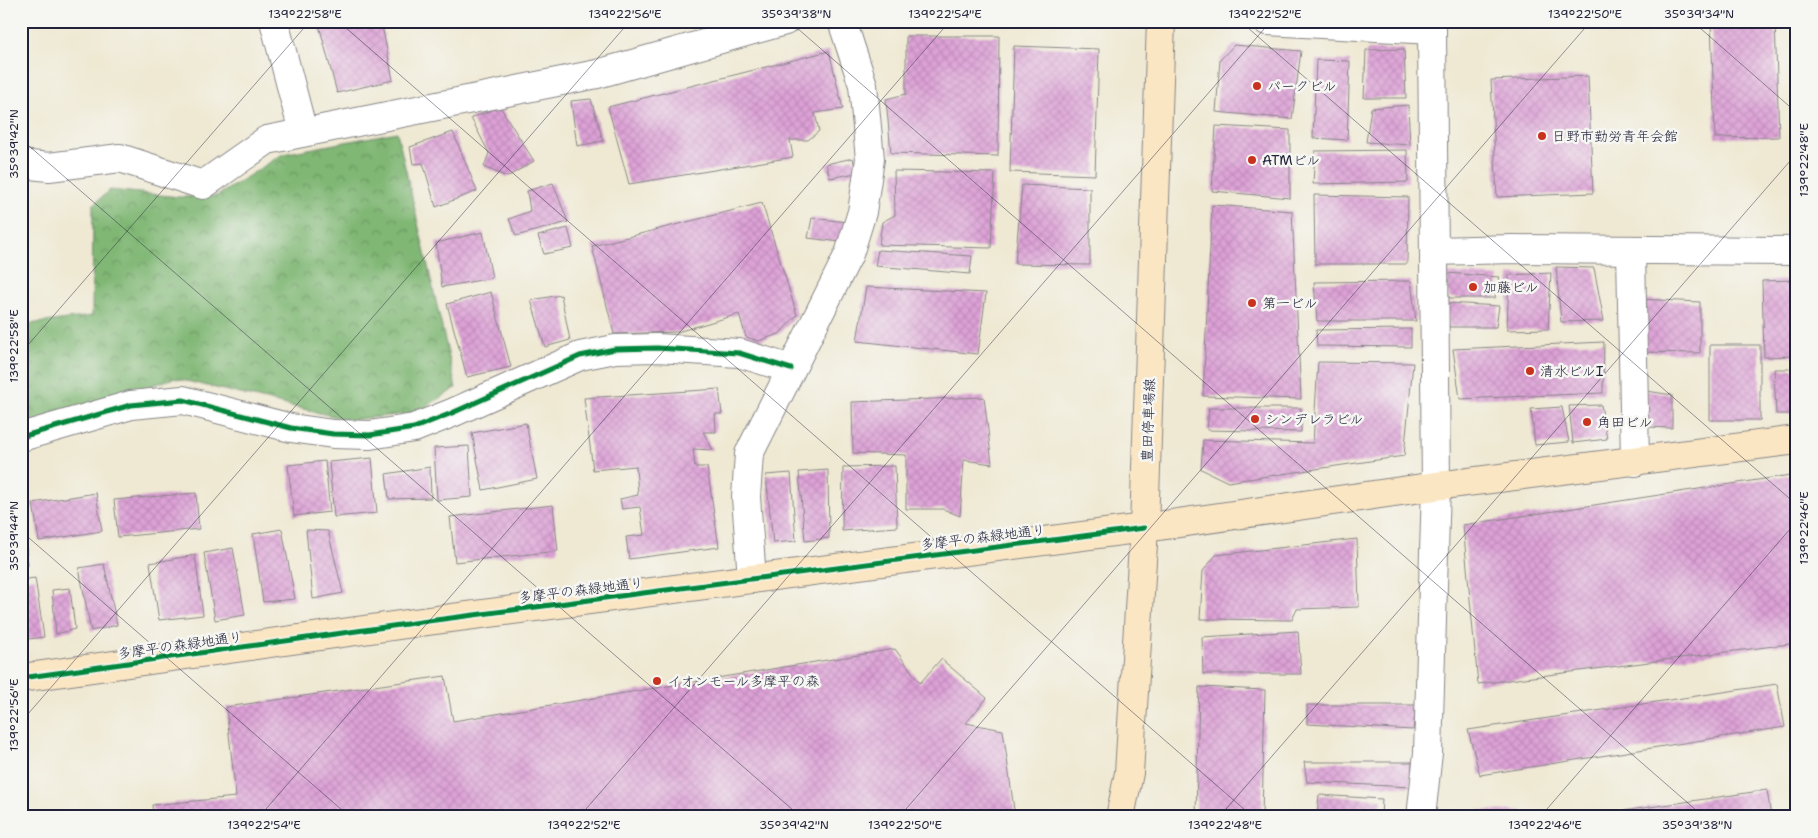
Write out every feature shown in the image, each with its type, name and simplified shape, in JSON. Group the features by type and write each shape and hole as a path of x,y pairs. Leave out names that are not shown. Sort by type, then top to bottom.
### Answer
{"street":[{"path":"274,21 303,132"},
{"path":"21,164 49,167 120,158 203,185 268,140 597,74 786,21"},
{"path":"752,579 746,497 749,454 849,254 864,204 870,159 863,86 842,21"},
{"name":"豊田停車場線","path":"1120,817 1129,773 1144,528 1161,21"},
{"path":"1267,21 1432,26 1436,486 1428,753 1421,817"},
{"path":"1434,252 1512,249 1797,251"},
{"path":"1631,251 1635,462"},
{"path":"21,437 131,404 182,400 290,428 333,434 370,435 414,428 580,356 615,350 657,348 738,354 791,369"},
{"name":"多摩平の森緑地通り","path":"21,678 438,620 1144,528 1436,486 1797,440"}],"green space":[{"path":"397,132 456,388 416,413 349,420 174,378 21,429 21,325 92,316 93,205 110,190 180,197 217,196 283,154"}],"building":[{"path":"318,21 381,21 393,80 337,93"},
{"path":"1711,21 1775,21 1779,137 1715,138"},
{"path":"906,36 999,36 998,156 891,153 886,99 906,94"},
{"name":"パークビル","path":"1234,45 1301,51 1292,119 1216,112 1220,60"},
{"path":"1014,46 1099,49 1095,175 1010,172"},
{"path":"1404,49 1406,98 1364,98 1366,50"},
{"path":"829,51 843,109 815,113 819,131 808,140 790,140 793,157 629,184 608,107"},
{"path":"1316,60 1350,61 1347,140 1313,138"},
{"name":"日野市勤労青年会館","path":"1588,76 1593,193 1497,197 1491,80"},
{"path":"591,99 603,141 577,146 571,101"},
{"path":"1408,105 1410,145 1366,142 1371,108"},
{"path":"500,107 534,161 507,177 484,167 489,153 471,118"},
{"name":"ATMビル","path":"1216,126 1290,130 1290,198 1212,191"},
{"path":"453,132 477,191 436,207 423,163 413,164 410,147"},
{"path":"1407,150 1408,182 1313,184 1315,151"},
{"path":"853,158 856,173 830,178 826,164"},
{"path":"894,171 995,173 991,248 879,245 882,222 895,215"},
{"path":"553,183 568,222 516,236 509,219 530,211 527,191"},
{"path":"1022,185 1090,188 1090,265 1015,264"},
{"path":"1314,195 1408,197 1407,264 1315,264"},
{"path":"762,203 797,315 779,334 758,341 746,337 739,314 677,332 614,334 592,246"},
{"name":"第一ビル","path":"1212,205 1292,211 1301,399 1203,396"},
{"path":"812,218 847,222 841,242 808,238"},
{"path":"568,228 573,248 544,254 538,236"},
{"path":"483,232 492,278 442,287 436,243"},
{"path":"878,250 972,256 970,274 875,266"},
{"path":"1556,267 1594,268 1604,321 1561,322"},
{"name":"加藤ビル","path":"1447,273 1499,277 1495,298 1449,298"},
{"path":"1551,273 1548,329 1507,330 1509,275"},
{"path":"1797,280 1797,356 1764,357 1762,281"},
{"path":"1411,281 1416,321 1317,321 1314,282"},
{"path":"866,287 986,293 978,354 857,341"},
{"path":"491,292 511,367 467,377 447,304"},
{"path":"561,295 570,340 545,347 531,300"},
{"path":"1638,299 1700,302 1700,353 1640,352"},
{"path":"1447,303 1499,306 1496,327 1449,327"},
{"path":"1411,329 1411,347 1317,346 1316,330"},
{"name":"清水ビルI","path":"1604,342 1603,393 1460,399 1453,349"},
{"path":"1710,345 1760,345 1760,420 1710,420"},
{"path":"1318,362 1413,363 1404,456 1228,482 1201,469 1203,440 1313,443"},
{"path":"1774,369 1797,369 1797,414 1776,414"},
{"path":"719,389 722,414 715,414 716,432 703,432 713,450 693,449 695,467 707,467 719,547 629,559 626,537 644,535 640,507 622,509 620,499 638,495 636,466 593,470 584,398"},
{"path":"1647,391 1672,395 1672,428 1646,427"},
{"path":"984,397 992,464 964,460 960,516 943,509 906,509 906,455 853,453 852,402"},
{"name":"角田ビル","path":"1601,405 1607,439 1573,443 1569,406"},
{"path":"1562,407 1569,442 1535,445 1531,409"},
{"name":"シンデレラビル","path":"1209,408 1301,408 1301,432 1207,430"},
{"path":"526,423 537,479 483,490 472,433"},
{"path":"469,446 472,497 437,500 434,448"},
{"path":"372,458 377,513 334,517 329,462"},
{"path":"325,461 330,512 294,516 288,465"},
{"path":"895,466 897,527 842,531 843,467"},
{"path":"430,467 431,498 389,499 386,474"},
{"path":"828,470 829,538 805,541 799,472"},
{"path":"791,473 796,541 773,543 766,475"},
{"path":"1797,474 1797,643 1478,684 1463,525"},
{"path":"96,493 102,531 39,541 33,503"},
{"path":"196,493 199,529 118,537 114,500"},
{"path":"553,505 558,551 455,562 450,517"},
{"path":"282,529 295,599 263,602 253,534"},
{"path":"306,530 328,531 343,593 313,599"},
{"path":"25,535 28,565 21,565 21,536"},
{"path":"1357,539 1359,607 1297,609 1292,620 1200,619 1203,571 1216,555"},
{"path":"233,548 245,615 215,620 204,553"},
{"path":"195,555 203,615 159,620 150,563"},
{"path":"104,564 117,625 91,631 79,568"},
{"path":"35,578 44,637 21,640 21,580"},
{"path":"70,588 75,629 56,634 52,590"},
{"path":"1298,631 1301,674 1203,674 1202,637"},
{"name":"イオンモール多摩平の森","path":"895,649 920,683 941,659 987,698 966,723 1003,730 1015,817 153,817 152,805 236,797 226,707 445,676 453,721"},
{"path":"1777,684 1785,727 1480,775 1468,730"},
{"path":"1199,687 1265,690 1262,817 1196,817"},
{"path":"1307,705 1416,705 1413,730 1307,724"},
{"path":"1304,762 1412,762 1411,787 1307,782"},
{"path":"1767,790 1771,817 1610,817 1609,813"},
{"path":"1319,795 1382,799 1381,817 1317,817"},
{"path":"1472,810 1524,811 1524,817 1471,817"}],"cycle path":[{"path":"21,437 131,405 183,400 291,428 333,434 370,435 414,428 580,356 615,349 657,348 739,353 791,369"},
{"path":"21,678 428,621 1144,528"}],"place":[{"name":"パークビル","path":"1257,86"},
{"name":"日野市勤労青年会館","path":"1542,136"},
{"name":"ATMビル","path":"1252,160"},
{"name":"加藤ビル","path":"1473,287"},
{"name":"第一ビル","path":"1252,303"},
{"name":"清水ビルI","path":"1530,371"},
{"name":"シンデレラビル","path":"1255,419"},
{"name":"角田ビル","path":"1587,422"},
{"name":"イオンモール多摩平の森","path":"657,681"}]}
